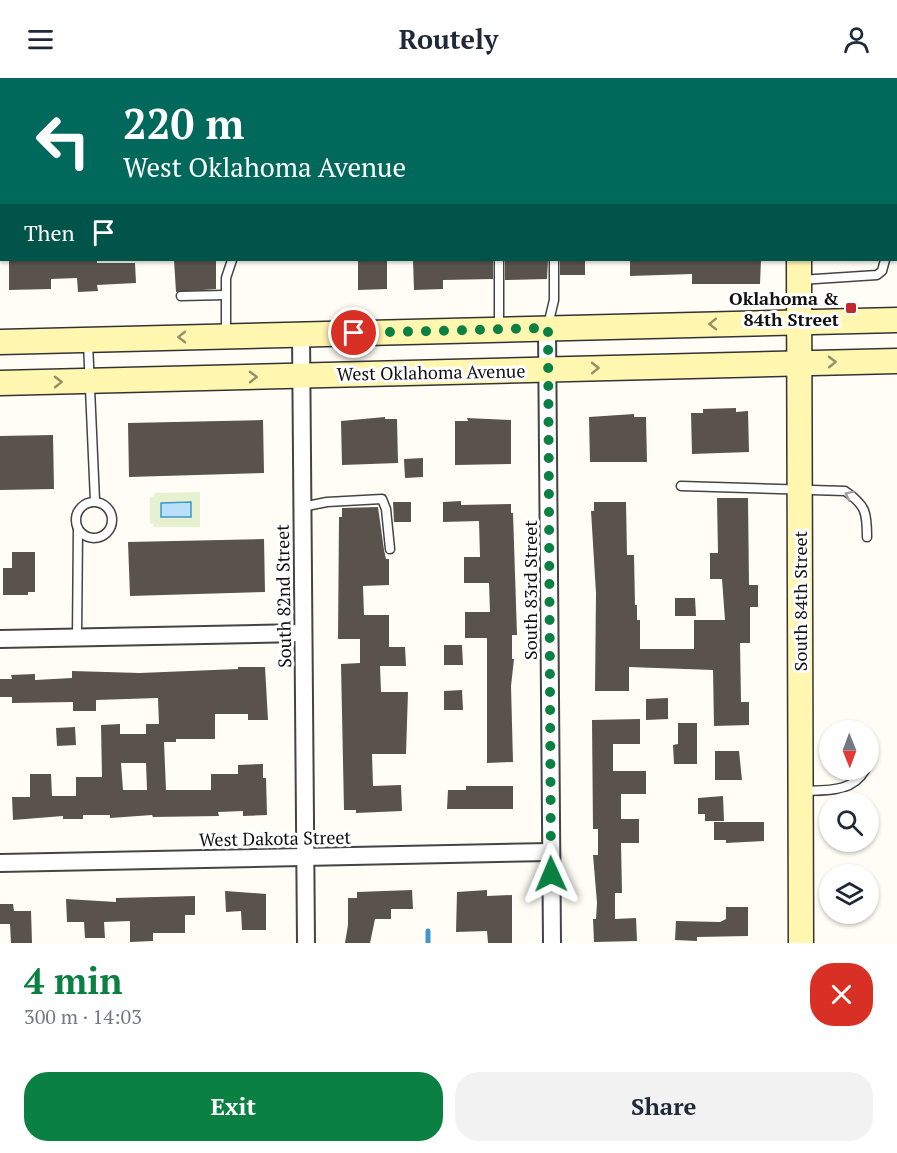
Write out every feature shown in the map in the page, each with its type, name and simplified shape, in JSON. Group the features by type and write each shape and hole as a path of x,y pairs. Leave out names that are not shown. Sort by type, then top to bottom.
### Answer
{"main road":[{"name":"South 84th Street","path":"799,270 801,943"},
{"path":"0,342 897,320"},
{"name":"West Oklahoma Avenue","path":"0,383 897,361"}],"street":[{"name":"South 83rd Street","path":"548,328 552,943"},
{"name":"South 82nd Street","path":"301,334 306,943"},
{"path":"0,639 303,633"},
{"name":"West Dakota Street","path":"0,863 551,852"}],"lane":[{"path":"226,336 226,278 232,261"},
{"path":"499,261 499,330"},
{"path":"548,328 554,300 554,261"},
{"path":"799,270 877,275 882,271 885,261"},
{"path":"181,296 225,295"},
{"path":"88,340 94,501"},
{"path":"681,486 845,491 861,502 867,520 867,537"},
{"path":"302,507 327,502 381,499 386,508 390,549"},
{"path":"77,637 78,529 75,519 78,509 94,501"},
{"path":"78,529 87,537 98,538 111,526 110,510 94,501"},
{"path":"801,791 847,788 859,780"}],"green space":[{"path":"200,492 200,527 153,527 154,523 150,524 150,497 154,497 154,493"}],"water":[{"path":"191,502 191,517 161,517 161,503"}],"building":[{"path":"9,261 135,263 136,283 97,285 98,291 78,292 77,278 51,279 51,289 9,290"},
{"path":"174,261 216,261 216,289 176,292"},
{"path":"358,261 387,261 387,289 358,290"},
{"path":"413,261 493,261 493,279 443,280 443,289 414,290"},
{"path":"505,261 548,261 547,279 505,280"},
{"path":"560,261 585,261 585,275 560,275"},
{"path":"630,261 761,261 760,284 692,284 692,274 630,276"},
{"path":"736,408 736,412 748,411 749,452 692,454 691,413 703,413 703,409"},
{"path":"634,414 634,417 646,417 647,462 590,462 589,417"},
{"path":"385,417 385,419 397,419 398,463 342,465 341,421"},
{"path":"467,418 511,420 511,464 455,465 455,421 468,421"},
{"path":"263,420 264,473 129,477 128,423"},
{"path":"53,435 54,489 0,490 0,436"},
{"path":"423,458 423,477 405,478 404,459"},
{"path":"717,498 748,498 749,585 758,585 758,607 750,607 750,643 740,643 741,702 749,702 749,725 714,726 713,670 629,667 629,691 595,691 596,593 591,511 594,511 594,502 626,502 627,555 634,555 635,605 637,605 637,620 640,620 640,649 694,649 694,620 725,620 722,579 710,579 710,553 718,553"},
{"path":"461,501 461,505 511,504 511,513 513,513 517,635 512,635 512,659 514,659 511,686 513,762 487,763 487,638 465,638 465,612 490,612 489,583 464,583 464,557 480,557 479,521 443,522 443,502"},
{"path":"393,502 411,502 411,522 394,522"},
{"path":"378,507 384,550 386,559 389,559 389,585 363,586 364,615 389,615 389,647 405,647 406,666 380,666 381,692 408,692 406,754 372,754 373,786 401,785 402,811 356,813 356,810 344,810 341,664 360,663 360,639 338,639 339,517 342,517 342,508"},
{"path":"264,539 265,592 130,596 128,542"},
{"path":"12,552 35,552 35,592 28,592 28,595 3,595 3,568 12,568"},
{"path":"675,598 695,598 696,616 675,616"},
{"path":"444,645 462,645 463,665 444,665"},
{"path":"238,667 265,667 268,720 248,720 248,714 215,714 215,739 176,739 176,742 164,742 166,790 211,790 211,774 238,774 238,765 263,764 263,778 266,778 267,815 243,816 243,811 218,812 219,816 153,817 152,815 110,818 110,815 83,815 83,819 63,819 63,816 13,820 12,797 30,797 30,774 51,774 52,796 76,796 76,777 102,777 101,725 120,724 120,734 146,734 146,724 159,724 158,698 96,700 96,711 73,711 73,702 12,703 12,697 0,697 0,679 12,679 11,675 35,674 35,680 72,678 72,671 140,673 238,669","holes":["121,763 146,763 147,790 123,790"]},
{"path":"462,690 463,710 444,710 444,691"},
{"path":"668,698 668,719 646,720 646,699"},
{"path":"640,719 640,744 613,744 613,771 646,771 646,794 621,794 621,819 639,819 639,843 621,843 622,893 615,893 615,919 636,918 637,941 594,942 593,919 596,919 597,903 593,855 598,855 598,829 593,829 592,720"},
{"path":"678,723 697,723 697,764 674,764 673,745 678,744"},
{"path":"75,727 76,745 57,746 56,728"},
{"path":"715,751 739,751 742,780 715,780"},
{"path":"466,786 513,786 513,809 447,809 448,790 466,790"},
{"path":"723,796 724,821 705,821 705,814 698,814 698,798"},
{"path":"714,822 764,822 764,841 726,843 726,840 714,840"},
{"path":"412,890 413,909 391,909 391,919 375,919 370,943 345,943 348,898 357,898 357,892"},
{"path":"487,890 487,896 512,895 512,943 488,943 487,931 456,932 457,892"},
{"path":"225,891 266,894 266,930 242,930 241,911 226,912"},
{"path":"195,896 195,915 185,915 185,933 153,933 153,941 130,942 130,921 104,922 105,938 85,938 84,922 67,922 66,899 116,902 116,898"},
{"path":"0,904 13,904 14,911 31,911 32,943 11,943 10,924 0,924"},
{"path":"726,907 748,907 748,936 697,937 697,941 675,940 676,921 720,922 726,919"}],"waterway":[{"path":"428,931 428,943"}],"place":[{"name":"Oklahoma & 84th Street","path":"851,308"}],"route":[{"path":"354,333 548,328 551,874"}]}
